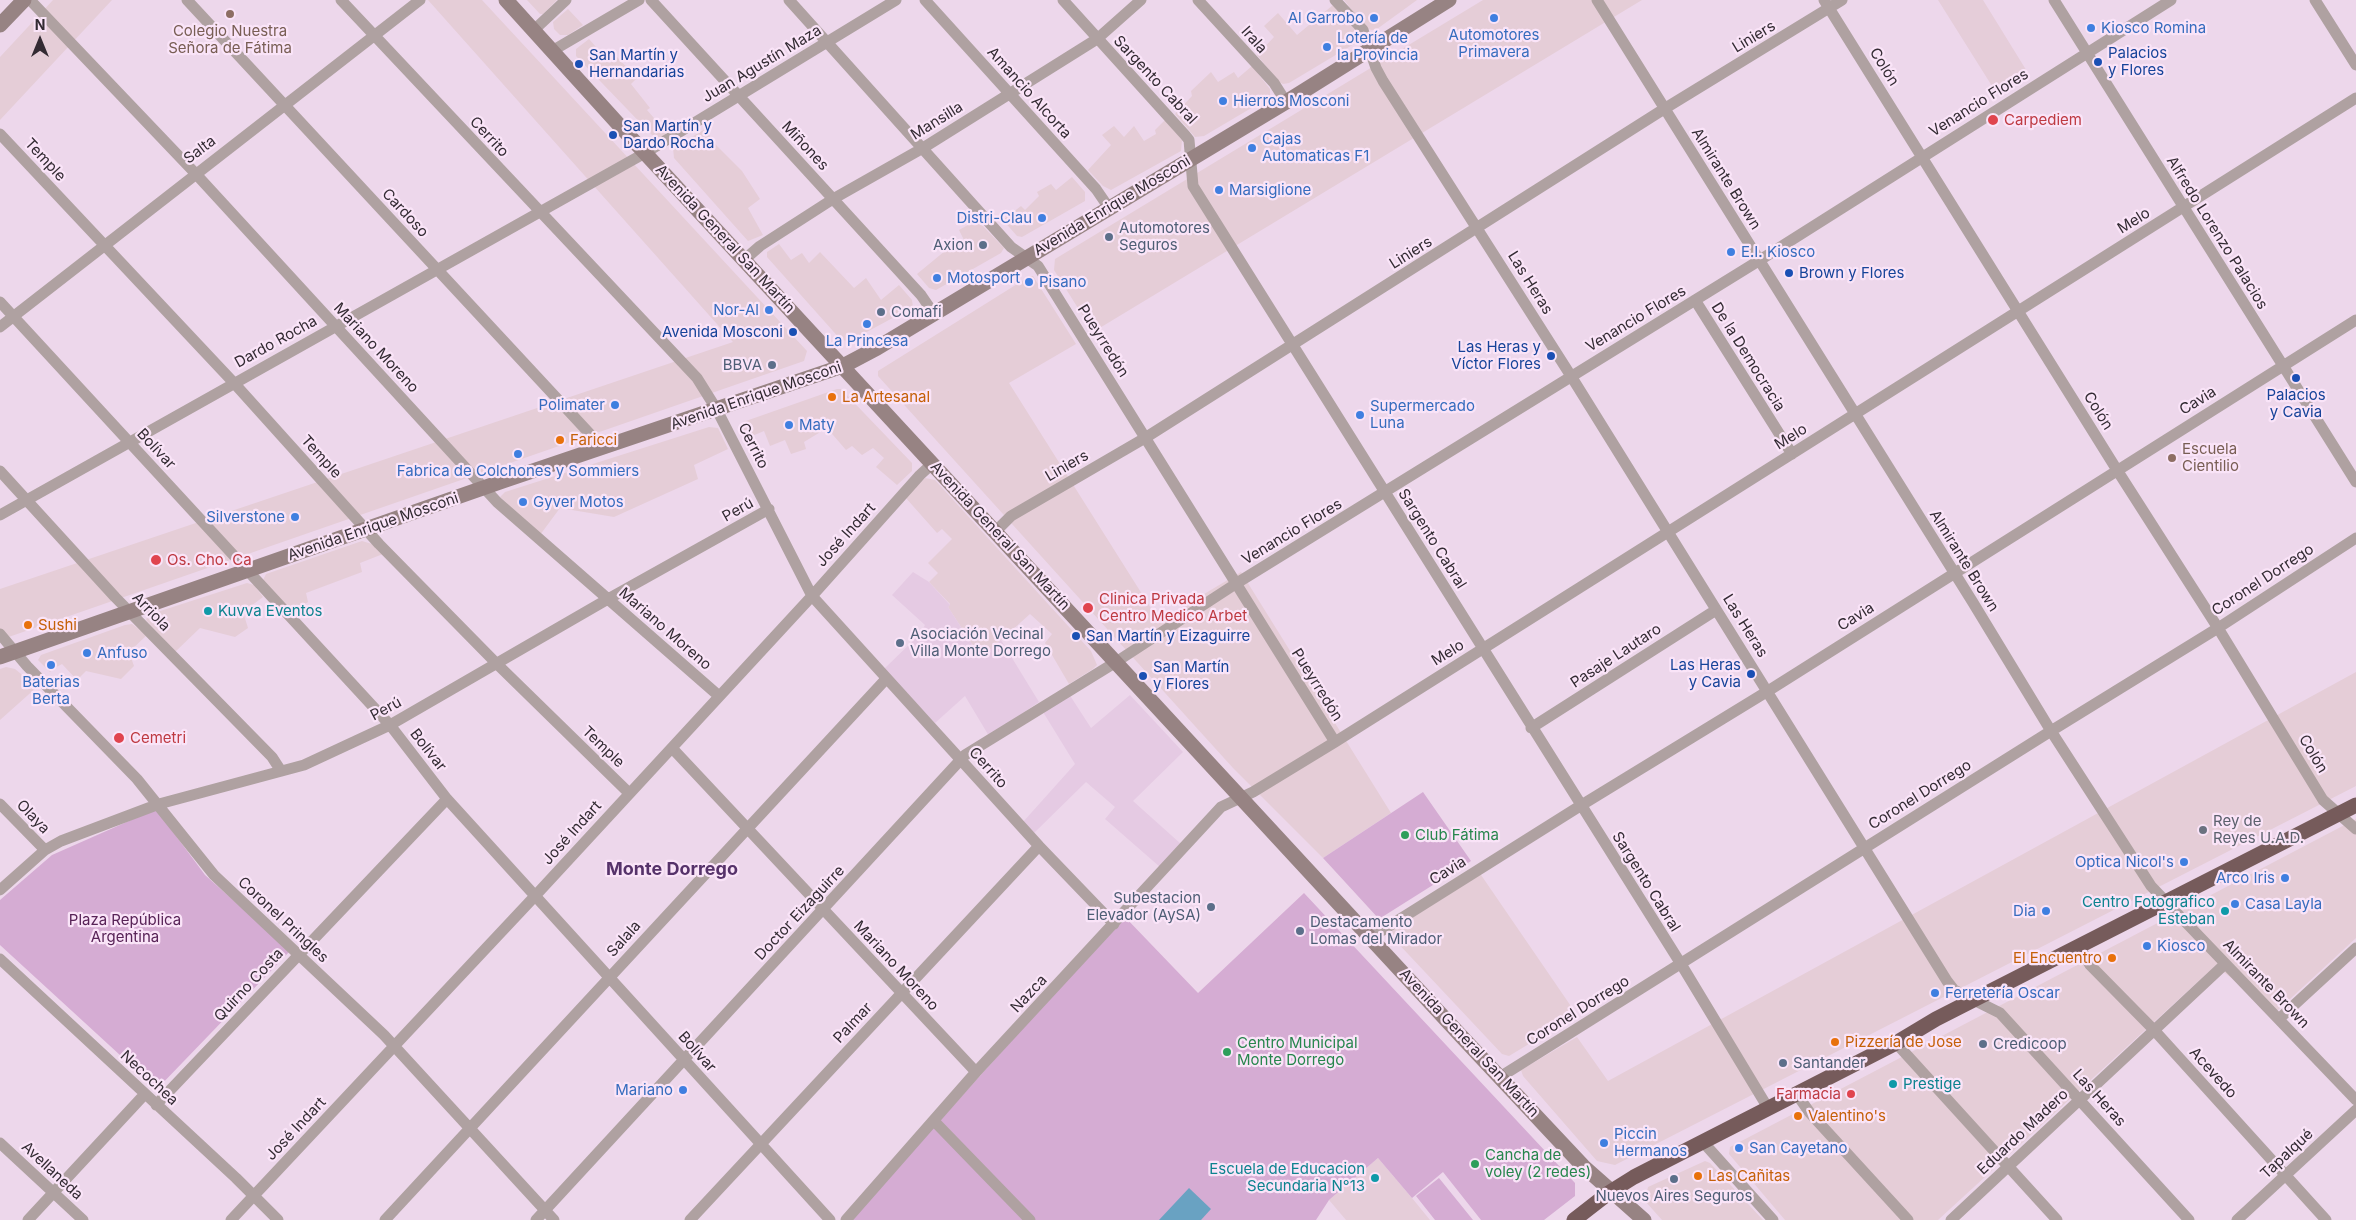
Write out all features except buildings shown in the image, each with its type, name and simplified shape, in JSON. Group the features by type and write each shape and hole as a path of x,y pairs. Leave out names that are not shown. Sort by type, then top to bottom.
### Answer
{"highway":[{"path":"1574,1220 1610,1192 1634,1177 1896,1043 1936,1019 2356,804"}],"main road":[{"path":"0,26 24,0"},
{"name":"Avenida General San Martín","path":"506,0 645,154 996,531 1370,938 1583,1166 1610,1192 1644,1220"},
{"name":"Avenida Enrique Mosconi","path":"0,657 484,488 718,410 842,366 934,314 1286,102 1449,0"}],"street":[{"name":"Mariano Moreno","path":"30,0 195,173 497,502 719,696"},
{"name":"Cardoso","path":"187,0 590,434 597,450"},
{"name":"Cerrito","path":"341,0 697,378 718,410 812,596 1039,846 1114,924"},
{"name":"Salta","path":"0,326 420,0"},
{"path":"534,30 566,0"},
{"path":"552,51 639,0"},
{"name":"Miñones","path":"651,0 922,295 934,314"},
{"name":"Pueyrredón","path":"789,0 828,41 1011,247 1038,266 1335,742"},
{"name":"Juan Agustín Maza","path":"645,154 896,0"},
{"name":"Amancio Alcorta","path":"925,0 1096,189 1109,208"},
{"name":"Sargento Cabral","path":"1063,0 1096,39 1189,140 1193,186 1482,650 1681,964 1768,1108"},
{"name":"Mansilla","path":"744,260 760,246 833,199 923,148 1096,39 1141,0"},
{"name":"Irala","path":"1198,0 1274,83 1286,102"},
{"name":"Las Heras","path":"1335,0 1363,30 1369,50 1383,81 1571,376 1954,990 2000,1013 2188,1220"},
{"name":"Almirante Brown","path":"1596,0 1760,260 2051,731 2151,886 2165,903 2185,920 2225,964 2280,1018 2356,1100"},
{"name":"Liniers","path":"996,531 1012,516 1145,438 1478,228 1827,4 1842,0"},
{"name":"Alfredo Lorenzo Palacios","path":"2054,0 2086,54 2356,482"},
{"name":"Venancio Flores","path":"1116,662 1237,583 1760,260 2172,0"},
{"path":"2316,0 2356,65"},
{"name":"Colón","path":"1827,4 2117,470 2218,628 2323,800 2356,829"},
{"name":"Melo","path":"1240,797 1254,792 1482,650 2356,98"},
{"name":"Temple","path":"0,134 234,383 367,530 497,664 629,793"},
{"name":"Dardo Rocha","path":"0,515 645,154"},
{"name":"De la Democracia","path":"1695,300 1792,454"},
{"name":"Bolívar","path":"0,302 390,725 447,799 830,1220"},
{"name":"Cavia","path":"1370,938 1768,691 2356,320"},
{"name":"José Indart","path":"231,1220 535,896 933,463"},
{"name":"Arriola","path":"0,471 132,612 272,757 281,771"},
{"name":"Perú","path":"0,890 45,850 61,841 158,804 304,765 390,725 608,598 769,509"},
{"name":"Coronel Dorrego","path":"1500,1077 2218,628 2356,538"},
{"name":"Pasaje Lautaro","path":"1531,728 1716,610"},
{"name":"Coronel Pringles","path":"0,634 158,804 214,875 395,1046 554,1220"},
{"name":"Doctor Eizaguirre","path":"536,1220 823,911 960,760 1116,662"},
{"name":"Salala","path":"385,1220 886,679"},
{"name":"Mariano Moreno","path":"672,748 976,1072"},
{"name":"Nazca","path":"846,1220 976,1072 1221,807 1240,797"},
{"name":"Quirno Costa","path":"156,1105 447,799"},
{"name":"Olaya","path":"0,804 45,850"},
{"name":"Palmar","path":"690,1220 1039,846"},
{"name":"Acevedo","path":"2079,946 2090,965 2154,1030 2326,1220"},
{"path":"2280,1018 2356,948"},
{"name":"Necochea","path":"0,959 144,1095 254,1195 278,1220"},
{"name":"Eduardo Madero","path":"1951,1220 2225,964"},
{"path":"1896,1043 2057,1220"},
{"path":"1796,1093 1810,1113 1908,1220"},
{"path":"28,1220 144,1095"},
{"name":"Tapalqué","path":"2237,1220 2356,1110"},
{"path":"934,1121 1030,1220"},
{"path":"1703,1142 1773,1220"},
{"name":"Avellaneda","path":"0,1143 83,1220"}],"shaded area":[{"path":"53,0 112,0 0,120 0,57"},
{"path":"428,0 482,0 807,351 804,361 0,640 0,589 733,342"},
{"path":"527,0 557,0 543,14 540,14"},
{"path":"1344,0 1417,0 1377,29 1372,30 1367,29"},
{"path":"1483,0 1642,0 1093,332 1054,270 1055,259"},
{"path":"1938,0 1983,0 2028,73 1997,94"},
{"path":"1333,5 1359,34 1359,41 1289,83 1283,84 1279,82 1257,55 1274,37 1264,26 1278,13 1297,35"},
{"path":"568,9 583,25 568,35 560,35 554,29 553,22"},
{"path":"589,39 610,63 617,57 637,78 631,84 650,108 647,110 667,133 660,138 653,136 576,56 576,49"},
{"path":"1252,66 1270,89 1270,97 1204,136 1195,137 1175,114 1192,96 1191,91 1211,72 1218,82 1234,72 1238,78"},
{"path":"1165,120 1182,140 1181,151 1111,190 1103,186 1088,170 1111,145 1102,135 1114,126 1124,137 1134,126 1144,141 1156,134 1155,130"},
{"path":"705,129 717,146 742,171 760,199 748,208 763,235 748,241 674,158 673,148"},
{"path":"1072,177 1085,192 1085,201 1022,237 1017,236 1003,220 1021,206 1025,210 1039,196 1037,192 1051,184 1056,190"},
{"path":"977,220 1004,248 1001,253 936,290 929,288 917,274 951,246 964,240 959,230"},
{"path":"779,244 791,260 802,253 809,263 820,252 854,288 866,278 881,300 899,285 912,300 913,307 850,341 841,340 767,257 767,252"},
{"path":"1030,276 1033,276 1076,344 1009,383 1159,621 1241,572 1391,813 1323,858 1233,768 878,376 878,371"},
{"path":"841,389 912,463 912,471 897,485 876,467 884,458 873,448 862,455 852,446 846,450 827,428 804,442 806,449 791,454 785,440 770,446 764,431 745,439 740,427 743,422"},
{"path":"709,427 718,428 728,449 694,465 698,479 614,517 560,508 540,535 500,497 505,492"},
{"path":"925,478 935,480 1091,651 1097,665 1093,669 1069,684 1045,643 1052,634 1030,614 981,658 948,607 950,604 929,582 938,573 928,563 952,539 942,529 937,533 905,497"},
{"path":"362,541 372,544 383,554 360,563 362,572 306,593 308,602 292,613 263,580 266,574"},
{"path":"913,572 929,582 950,605 948,607 981,658 1001,640 1039,702 989,736 965,696 935,723 884,669 920,634 925,625 892,595"},
{"path":"247,583 254,585 263,597 243,612 248,628 235,637 200,628 175,652 146,620 148,615"},
{"path":"132,624 147,635 129,652 134,666 121,679 86,671 77,680 62,664 50,672 38,660 41,655"},
{"path":"6,667 15,669 37,687 0,720 0,669"},
{"path":"2356,672 2356,786 1615,1165 1597,1161 1523,1076 1521,1070 1577,1037 1608,1081"},
{"path":"1069,694 1091,728 1130,695 1183,752 1133,801 1181,844 1160,867 1105,819 1115,807 1086,782 1034,833 1023,822 1075,764 1043,712"},
{"path":"2356,819 2356,938 2277,1011 2215,966 1938,1220 1785,1220 1729,1154 1730,1147"},
{"path":"1479,872 1577,1015 1509,1056 1502,1054 1391,934 1393,930"},
{"name":"Escuela de Educacion Secundaria N°13","path":"1378,1158 1430,1220 1346,1220 1329,1200"},
{"path":"1705,1161 1710,1163 1763,1220 1662,1220 1645,1201 1648,1187"}],"green space":[{"name":"Club Fátima","path":"1423,792 1471,861 1379,919 1323,858"},
{"name":"Plaza República Argentina","path":"156,809 205,875 290,951 157,1089 0,945 0,900 52,855"},
{"name":"Centro Municipal Monte Dorrego","path":"1304,893 1575,1183 1575,1196 1544,1220 1481,1220 1443,1172 1412,1198 1378,1158 1329,1200 1316,1220 850,1220 1124,916 1198,993"},
{"path":"1439,1178 1473,1220 1435,1220 1416,1196"}],"water":[{"path":"1189,1188 1211,1209 1201,1220 1159,1220"}],"place":[{"name":"Colegio Nuestra Señora de Fátima","path":"230,14"},
{"name":"Al Garrobo","path":"1374,18"},
{"name":"Automotores Primavera","path":"1494,18"},
{"name":"Kiosco Romina","path":"2091,28"},
{"name":"Lotería de la Provincia","path":"1327,47"},
{"name":"Palacios y Flores","path":"2098,62"},
{"name":"San Martín y Hernandarias","path":"579,64"},
{"name":"Hierros Mosconi","path":"1223,101"},
{"name":"Carpediem","path":"1993,120"},
{"name":"San Martín y Dardo Rocha","path":"613,135"},
{"name":"Cajas Automaticas F1","path":"1252,148"},
{"name":"Marsiglione","path":"1219,190"},
{"name":"Distri-Clau","path":"1042,218"},
{"name":"Automotores Seguros","path":"1109,237"},
{"name":"Axion","path":"983,245"},
{"name":"E.I. Kiosco","path":"1731,252"},
{"name":"Brown y Flores","path":"1789,273"},
{"name":"Motosport","path":"937,278"},
{"name":"Pisano","path":"1029,282"},
{"name":"Nor-Al","path":"769,310"},
{"name":"Comafi","path":"881,312"},
{"name":"La Princesa","path":"867,324"},
{"name":"Avenida Mosconi","path":"793,332"},
{"name":"Las Heras y Víctor Flores","path":"1551,356"},
{"name":"BBVA","path":"772,365"},
{"name":"Palacios y Cavia","path":"2296,378"},
{"name":"La Artesanal","path":"832,397"},
{"name":"Polimater","path":"615,405"},
{"name":"Supermercado Luna","path":"1360,415"},
{"name":"Maty","path":"789,425"},
{"name":"Faricci","path":"560,440"},
{"name":"Fabrica de Colchones y Sommiers","path":"518,454"},
{"name":"Escuela Cientilio","path":"2172,458"},
{"name":"Gyver Motos","path":"523,502"},
{"name":"Silverstone","path":"295,517"},
{"name":"Os. Cho. Ca","path":"156,560"},
{"name":"Clinica Privada Centro Medico Arbet","path":"1088,608"},
{"name":"Kuvva Eventos","path":"208,611"},
{"name":"Sushi","path":"28,625"},
{"name":"San Martín y Eizaguirre","path":"1076,636"},
{"name":"Asociación Vecinal Villa Monte Dorrego","path":"900,643"},
{"name":"Anfuso","path":"87,653"},
{"name":"Baterias Berta","path":"51,665"},
{"name":"Las Heras y Cavia","path":"1751,674"},
{"name":"San Martín y Flores","path":"1143,676"},
{"name":"Cemetri","path":"119,738"},
{"name":"Rey de Reyes U.A.D.","path":"2203,830"},
{"name":"Club Fátima","path":"1405,835"},
{"name":"Optica Nicol's","path":"2184,862"},
{"name":"Arco Iris","path":"2285,878"},
{"name":"Casa Layla","path":"2235,904"},
{"name":"Subestacion Elevador (AySA)","path":"1211,907"},
{"name":"Dia","path":"2046,911"},
{"name":"Centro Fotografico Esteban","path":"2225,911"},
{"name":"Destacamento Lomas del Mirador","path":"1300,931"},
{"name":"Kiosco","path":"2147,946"},
{"name":"El Encuentro","path":"2112,958"},
{"name":"Ferretería Oscar","path":"1935,993"},
{"name":"Pizzería de Jose","path":"1835,1042"},
{"name":"Credicoop","path":"1983,1044"},
{"name":"Centro Municipal Monte Dorrego","path":"1227,1052"},
{"name":"Santander","path":"1783,1063"},
{"name":"Prestige","path":"1893,1084"},
{"name":"Mariano","path":"683,1090"},
{"name":"Farmacia","path":"1851,1094"},
{"name":"Valentino's","path":"1798,1116"},
{"name":"Piccin Hermanos","path":"1604,1143"},
{"name":"San Cayetano","path":"1739,1148"},
{"name":"Cancha de voley (2 redes)","path":"1475,1164"},
{"name":"Las Cañitas","path":"1698,1176"},
{"name":"Escuela de Educacion Secundaria N°13","path":"1375,1178"},
{"name":"Nuevos Aires Seguros","path":"1674,1179"}],"district":[{"name":"Monte Dorrego","path":"672,870"}]}
